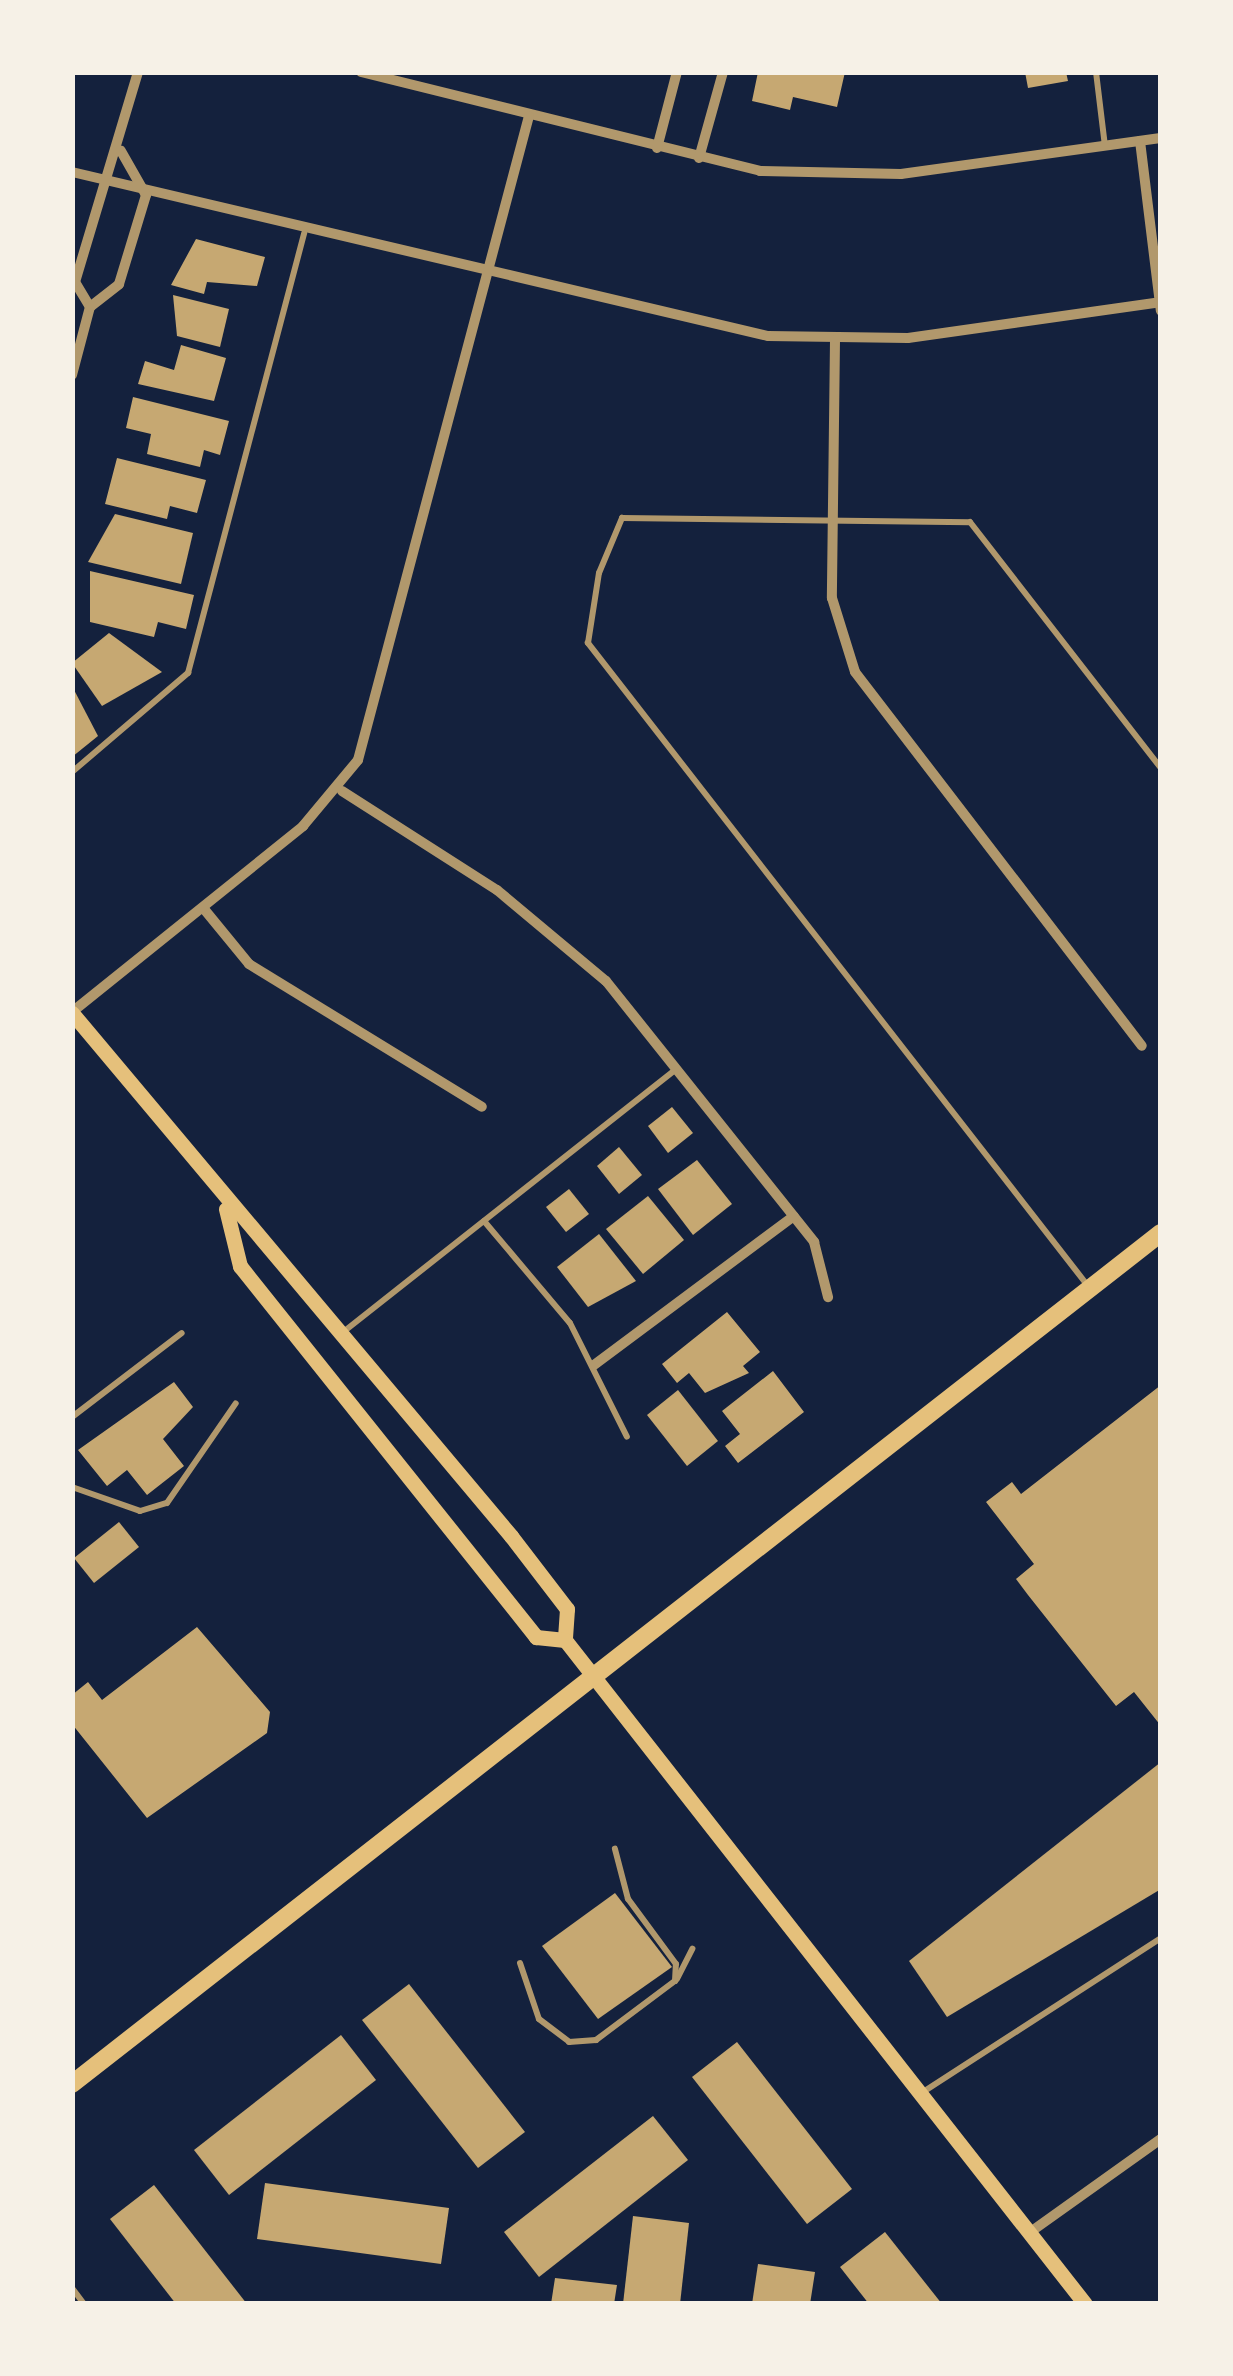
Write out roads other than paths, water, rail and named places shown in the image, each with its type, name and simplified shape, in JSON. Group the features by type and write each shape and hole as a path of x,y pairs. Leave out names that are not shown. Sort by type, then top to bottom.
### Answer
{"main road":[{"path":"72,1012 226,1209 273,1240 347,1329 567,1610 565,1640 1084,2304"},
{"path":"226,1209 240,1266 536,1636 565,1640"},
{"path":"72,2084 1161,1233"}],"street":[{"path":"90,308 75,282 98,182 121,151 138,72"},
{"path":"362,72 699,158 795,174 901,174 1161,138"},
{"path":"657,148 677,72"},
{"path":"699,158 723,72"},
{"path":"72,1012 204,909 342,791 385,676 530,116"},
{"path":"72,172 146,195 485,278 835,340 1160,305 1140,141"},
{"path":"72,375 90,308 119,284 146,195 121,151"},
{"path":"835,340 832,517 836,616 871,701 1142,1046"},
{"path":"342,791 558,934 676,1069 814,1242 828,1297"},
{"path":"204,909 249,964 482,1107"},
{"path":"594,1365 794,1216"},
{"path":"1029,2233 1161,2139"}],"lane":[{"path":"1096,72 1106,146"},
{"path":"72,772 188,673 304,233"},
{"path":"1090,1288 588,643 622,518 970,522 1161,768"},
{"path":"347,1329 676,1069"},
{"path":"484,1221 594,1365 627,1438"},
{"path":"72,1418 182,1333"},
{"path":"72,1486 140,1511 167,1503 236,1403"},
{"path":"615,1849 628,1898 676,1964 675,1981"},
{"path":"920,2094 1161,1937"},
{"path":"520,1963 539,2019 568,2042 596,2040 675,1981 692,1949"},
{"path":"72,2288 84,2304"}]}
